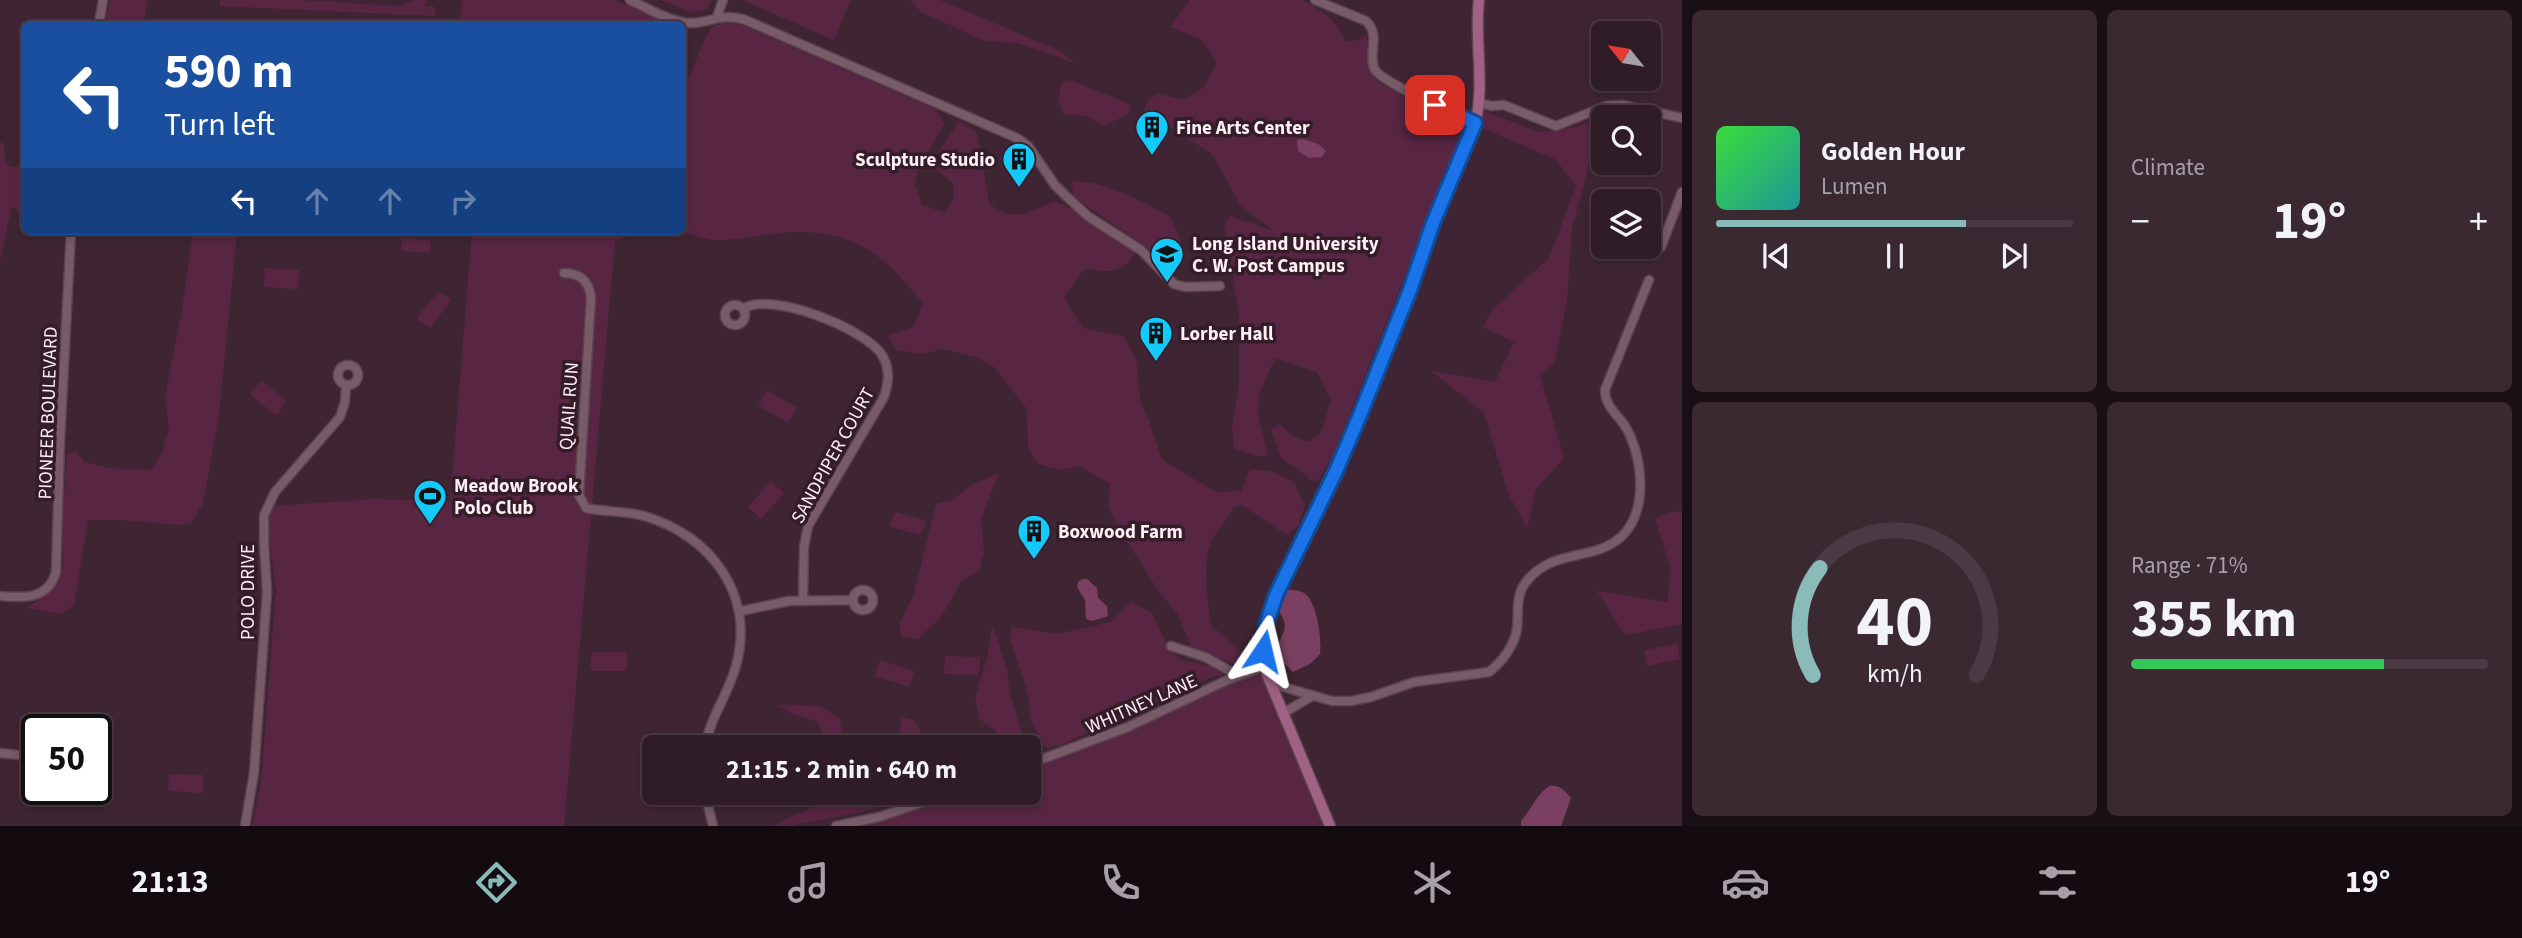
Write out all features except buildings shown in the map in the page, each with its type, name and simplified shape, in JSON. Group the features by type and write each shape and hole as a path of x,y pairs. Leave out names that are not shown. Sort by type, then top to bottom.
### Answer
{"main road":[{"path":"1330,826 1264,667 1266,625 1276,595 1360,415 1410,290 1433,223 1475,123 1478,102 1479,0"}],"street":[{"path":"100,21 103,0"},
{"path":"630,0 680,21"},
{"path":"717,17 723,0"},
{"path":"1315,0 1366,21 1371,26 1374,33 1373,65 1380,76 1475,123"},
{"path":"686,22 728,16 743,19 1017,138 1028,145 1055,185 1089,217 1141,250 1174,284 1185,287 1220,286"},
{"path":"1478,102 1491,106 1504,105 1556,126 1606,106 1623,105 1682,118"},
{"path":"1661,247 1682,192"},
{"name":"PIONEER BOULEVARD","path":"0,596 34,597 51,584 56,572 71,235"},
{"name":"QUAIL RUN","path":"564,273 579,275 586,281 590,297 579,495 586,508 642,516 688,536 715,560 727,578 741,611 737,662 708,735"},
{"path":"1270,683 1332,701 1351,701 1414,682 1489,672 1498,665 1512,643 1517,630 1520,594 1525,583 1554,560 1611,544 1626,531 1638,504 1638,462 1626,428 1605,398 1605,390 1648,280"},
{"name":"SANDPIPER COURT","path":"743,309 748,304 772,305 800,309 821,317 873,345 882,355 887,368 888,386 884,397 808,526 804,547 803,600"},
{"name":"POLO DRIVE","path":"245,826 254,773 267,592 264,515 275,492 340,417 346,386"},
{"path":"741,611 803,600 853,600"},
{"path":"1171,646 1205,657 1239,676"},
{"name":"WHITNEY LANE","path":"1041,760 1128,727 1264,667"},
{"path":"1282,714 1312,696"},
{"path":"0,753 21,755"},
{"path":"708,805 713,826"},
{"path":"836,826 879,817 914,805"}],"shaded area":[{"path":"110,0 148,0 144,21 106,21"},
{"path":"220,0 298,0 400,6 415,0 428,0 423,6 435,7 435,16 220,6"},
{"path":"462,0 615,0 664,21 461,21"},
{"path":"661,0 711,0 707,10 690,12"},
{"path":"742,0 851,0 834,40"},
{"path":"910,0 940,0 1058,50 1075,63 1018,43 984,41 921,12"},
{"path":"1190,0 1306,2 1329,18 1346,42 1358,40 1367,34 1372,75 1382,85 1459,125 1462,133 1333,456 1317,482 1282,459 1271,430 1279,424 1293,436 1308,442 1321,432 1331,401 1317,372 1275,358 1259,394 1258,416 1268,455 1260,457 1234,448 1232,427 1239,383 1239,316 1224,224 1230,216 1274,231 1241,206 1213,155 1144,110 1149,99 1159,94 1182,100 1203,88 1217,62 1201,39 1170,27"},
{"path":"723,22 742,25 936,109 944,124 919,168 915,184 922,205 944,212 954,199 953,183 935,168 939,152 959,121 977,133 989,203 1006,213 1021,214 1054,201 1074,210 1135,252 1125,265 1114,271 1084,269 1064,298 1083,328 1124,337 1136,359 1141,404 1162,460 1216,492 1241,491 1250,469 1270,471 1294,482 1305,505 1298,526 1287,535 1242,505 1233,507 1212,540 1206,571 1211,625 1248,658 1238,666 1192,648 1177,613 1159,592 1108,507 1110,484 1080,466 1061,470 1038,464 1028,448 1027,409 994,367 975,357 943,349 923,354 896,350 888,335 914,327 923,303 882,260 853,242 816,233 794,232 716,240 686,234 686,86 712,27"},
{"path":"1070,80 1125,102 1131,107 1129,114 1104,126 1087,116 1063,114 1058,100 1062,82"},
{"path":"1484,111 1539,132 1576,127 1591,121 1591,157 1572,228 1567,302 1554,364 1540,375 1564,458 1536,489 1527,528 1508,493 1484,413 1431,371 1495,382 1514,342 1483,327 1492,310 1549,258 1576,186 1555,159 1480,127"},
{"path":"1304,139 1320,145 1326,151 1322,157 1309,158 1298,151 1297,140"},
{"path":"0,142 4,144 5,163 12,167 21,166 21,220 16,208 11,208 0,262"},
{"path":"1072,181 1110,188 1170,216 1181,241 1176,268 1073,196"},
{"path":"192,235 237,235 219,416 203,503 191,523 179,525 88,520 74,605 60,614 27,608 50,592 63,570 67,454 76,451 84,462 110,468 151,470 162,453 169,427 165,397 182,310"},
{"path":"472,235 638,235 615,241 564,826 252,826 261,782 276,589 268,531 271,506 376,499 450,502"},
{"path":"402,238 431,240 430,253 401,251"},
{"path":"265,268 299,270 298,289 264,287"},
{"path":"440,292 450,299 450,302 431,327 428,327 418,320 418,316"},
{"path":"262,381 286,401 278,414 275,415 251,395 250,392"},
{"path":"767,390 797,408 788,423 758,405"},
{"path":"999,473 981,519 984,552 979,571 962,580 941,617 918,639 902,637 899,624 914,594 936,504 953,500 973,484"},
{"path":"771,481 784,493 761,519 748,507"},
{"path":"1682,511 1682,624 1625,635 1597,591 1668,602 1670,567 1655,518"},
{"path":"895,512 925,520 920,535 891,527 889,525"},
{"path":"1082,579 1087,579 1097,588 1098,598 1107,606 1108,616 1092,621 1086,619 1085,600 1077,587"},
{"path":"1287,590 1300,591 1309,597 1318,621 1320,639 1320,654 1310,664 1293,672 1281,660 1277,649 1285,626 1279,611 1283,593"},
{"path":"1131,602 1152,613 1170,651 1182,660 1209,666 1224,674 1209,678 1061,745 1046,748 1030,719 1028,694 1011,642 1011,627 1057,634 1111,622"},
{"path":"992,627 1007,671 1011,698 1022,735 998,735 980,720 975,698 987,658"},
{"path":"1677,644 1680,659 1647,666 1644,650"},
{"path":"625,652 627,669 593,671 591,654"},
{"path":"945,656 980,657 979,675 944,674"},
{"path":"880,660 914,671 909,687 875,676"},
{"path":"1264,667 1330,826 836,826 909,805 1041,805 1041,759"},
{"path":"777,705 820,706 840,719 842,735 822,735 818,722 793,714"},
{"path":"902,717 914,720 922,735 898,735"},
{"path":"169,775 203,775 203,791 171,791 168,789"},
{"path":"1549,786 1562,789 1571,798 1561,826 1521,826 1521,821"},
{"path":"881,805 866,811 789,826 772,826 816,806"}],"place":[{"name":"Fine Arts Center","path":"1152,157"},
{"name":"Sculpture Studio","path":"1019,189"},
{"name":"Long Island University C. W. Post Campus","path":"1167,284"},
{"name":"Lorber Hall","path":"1156,363"},
{"name":"Meadow Brook Polo Club","path":"430,526"},
{"name":"Boxwood Farm","path":"1034,561"}],"route":[{"path":"1263,651 1266,625 1276,595 1360,415 1410,290 1433,223 1475,123 1435,105"}]}
